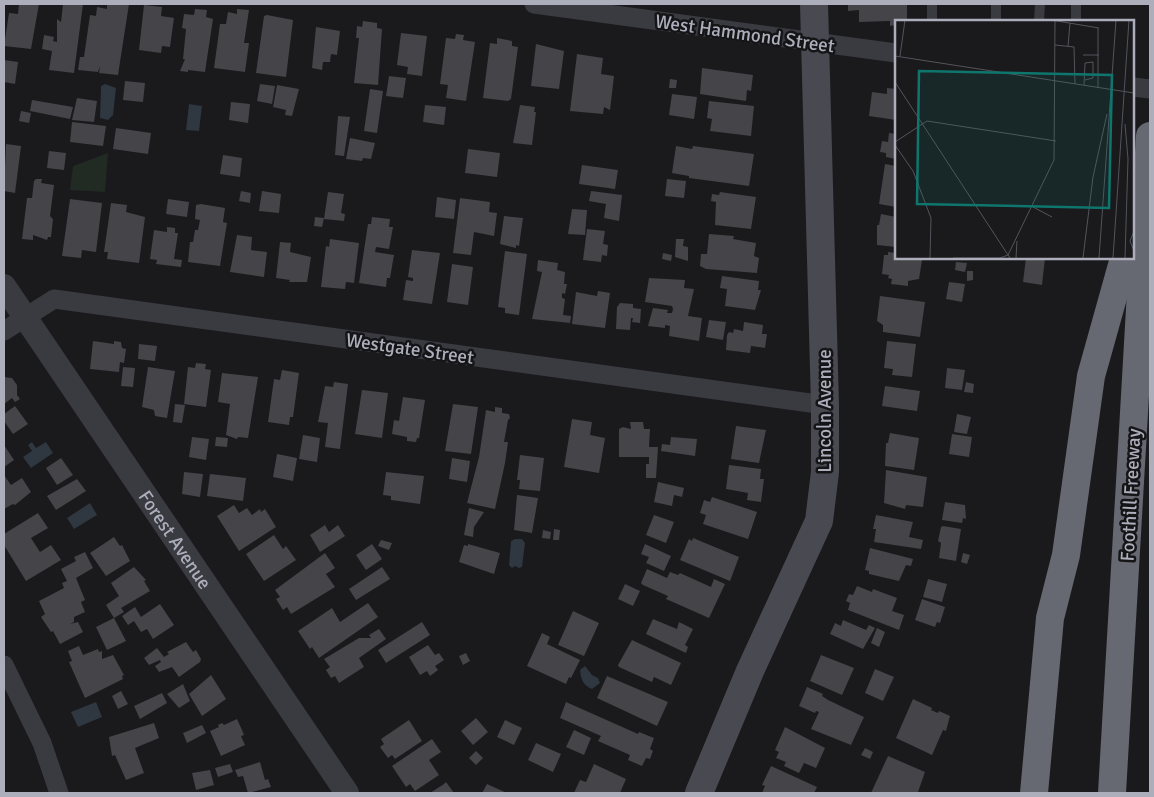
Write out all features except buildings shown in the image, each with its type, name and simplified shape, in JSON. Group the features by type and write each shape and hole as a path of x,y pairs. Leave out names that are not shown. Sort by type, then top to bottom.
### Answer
{"highway":[{"name":"Foothill Freeway","path":"1112,793 1150,136"},
{"path":"1134,222 1148,170"},
{"path":"1034,793 1050,618 1066,555 1091,376 1124,259"}],"main road":[{"name":"Lincoln Avenue","path":"699,793 750,671 819,521 825,472 825,405 814,4"}],"street":[{"name":"West Hammond Street","path":"534,4 895,53"},
{"path":"1134,86 1150,89"},
{"name":"Forest Avenue","path":"4,286 347,793"},
{"name":"Westgate Street","path":"4,331 54,299 825,405"},
{"path":"4,665 42,743 59,793"}],"lane":[{"path":"932,4 932,20"},
{"path":"996,4 996,20"},
{"path":"1040,4 1040,20"},
{"path":"1076,4 1076,20"}],"shaded area":[{"path":"105,84 116,88 113,115 108,120 100,118 101,86"},
{"path":"189,104 202,106 199,131 186,130"},
{"path":"108,153 105,192 70,190 73,166"},
{"path":"32,442 36,448 46,442 53,453 31,468 23,457 32,451 28,445"},
{"path":"90,503 97,515 74,529 67,518"},
{"path":"522,539 525,543 522,567 519,568 515,566 512,568 509,565 511,541"},
{"path":"585,666 592,675 598,678 600,683 592,689 583,682 581,677 580,670"},
{"path":"96,702 102,717 78,727 71,712"}]}
